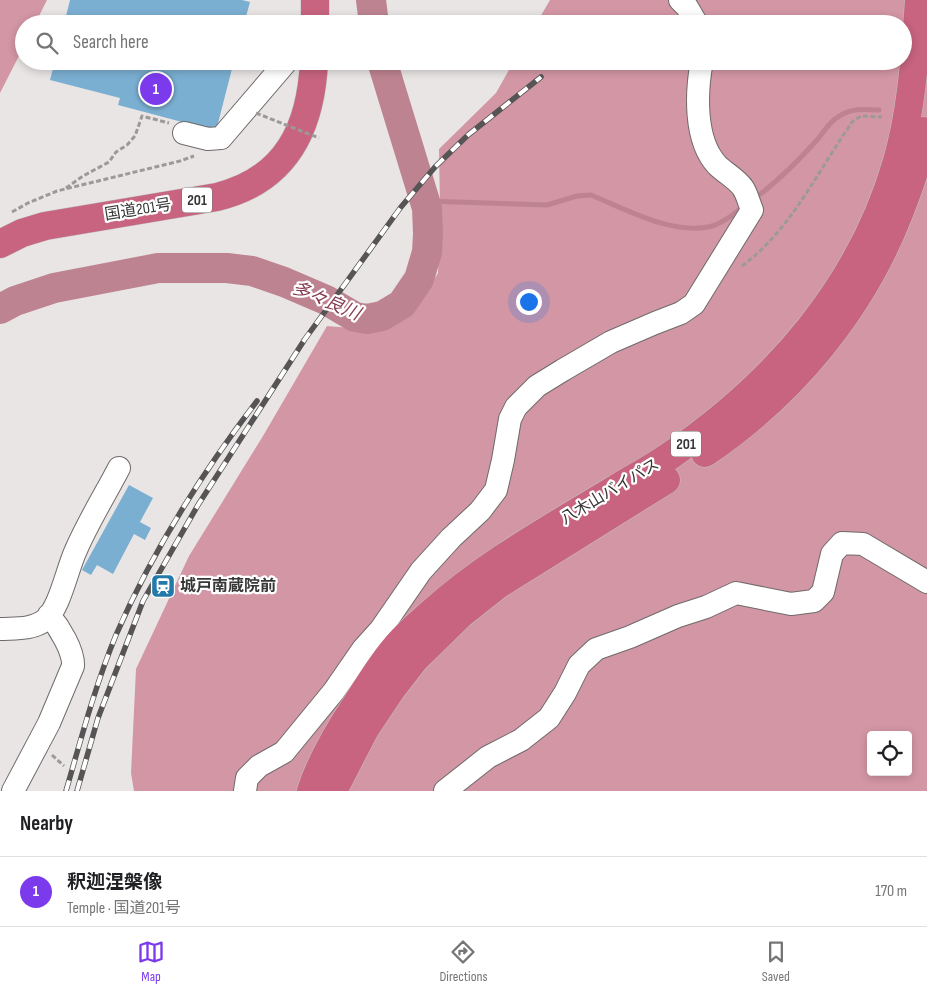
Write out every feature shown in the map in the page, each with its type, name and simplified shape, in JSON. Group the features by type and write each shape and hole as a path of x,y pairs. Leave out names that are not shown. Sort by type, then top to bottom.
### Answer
{"highway":[{"path":"315,0 315,15"},
{"name":"八木山バイパス","path":"311,791 344,722 371,680 403,638 448,598 492,564 668,457 703,432 749,395 794,348 817,320 839,290 862,247 880,208 897,162 907,119 920,0"},
{"name":"国道201号","path":"0,244 22,233 46,226 217,197 251,186 278,165 289,150 302,124 308,105 313,70"},
{"name":"八木山バイパス","path":"334,791 365,729 391,690 415,659 461,614 499,584 674,475 718,444 765,406 810,361 854,303 889,239 914,172 927,110"}],"street":[{"path":"680,0 692,15"},
{"path":"178,126 208,140 221,138 280,70"},
{"path":"245,791 247,778 260,766 284,752 334,691 363,649 381,629 421,571 451,538 480,511 496,490 504,460 510,418 516,407 537,386 563,370 612,342 681,314 694,304 752,210 742,187 716,164 705,144 698,115 698,81 700,70"},
{"path":"0,629 26,628 46,620 55,607 76,550 119,468"},
{"path":"445,791 488,757 521,740 549,718 565,693 579,665 596,649 630,637 678,616 706,607 736,593 791,604 814,601 823,592 832,554 842,543 863,544 927,582"},
{"path":"13,791 50,723 72,666 73,658 57,625 49,615"}],"path":[{"path":"256,113 319,138"},
{"path":"64,189 109,162 116,152 127,145 135,136 142,116 178,126"},
{"path":"736,270 756,255 791,215 823,169 853,120 862,116 882,117"},
{"path":"7,216 28,203 64,189 180,161 206,149 216,139"}],"shaded area":[{"path":"0,0 47,0 40,15 15,15 15,64 0,93"},
{"path":"550,0 927,0 927,791 134,791 131,773 136,669 189,556 263,436 327,326 375,330 417,308 438,273 439,149 496,93 509,70 912,70 912,15 541,15"}],"building":[{"path":"70,0 242,0 250,2 246,15 66,15"},
{"path":"53,70 232,70 216,131 118,105 120,98 50,80"},
{"path":"129,485 153,498 140,522 151,528 145,540 134,534 113,574 97,565 91,575 82,570"}],"waterway":[{"name":"多々良川","path":"371,0 373,15"},
{"name":"多々良川","path":"0,309 15,301 54,288 158,268 227,268 252,271 326,300 355,317 367,319 382,316 402,304 419,279 427,252 427,208 385,70"},
{"path":"755,198 795,163 835,119 853,111 863,109 879,110"},
{"path":"425,201 547,205 577,196 591,195 663,224 693,228 718,224 744,206"}],"railway":[{"path":"77,791 98,718 143,601 198,505 305,339 401,207 435,167 468,135 541,77"},
{"path":"66,791 101,674 130,604 179,514 217,456 257,401"}],"place":[{"name":"釈迦涅槃像","path":"156,89"},
{"name":"城戸南蔵院前","path":"163,586"}]}
